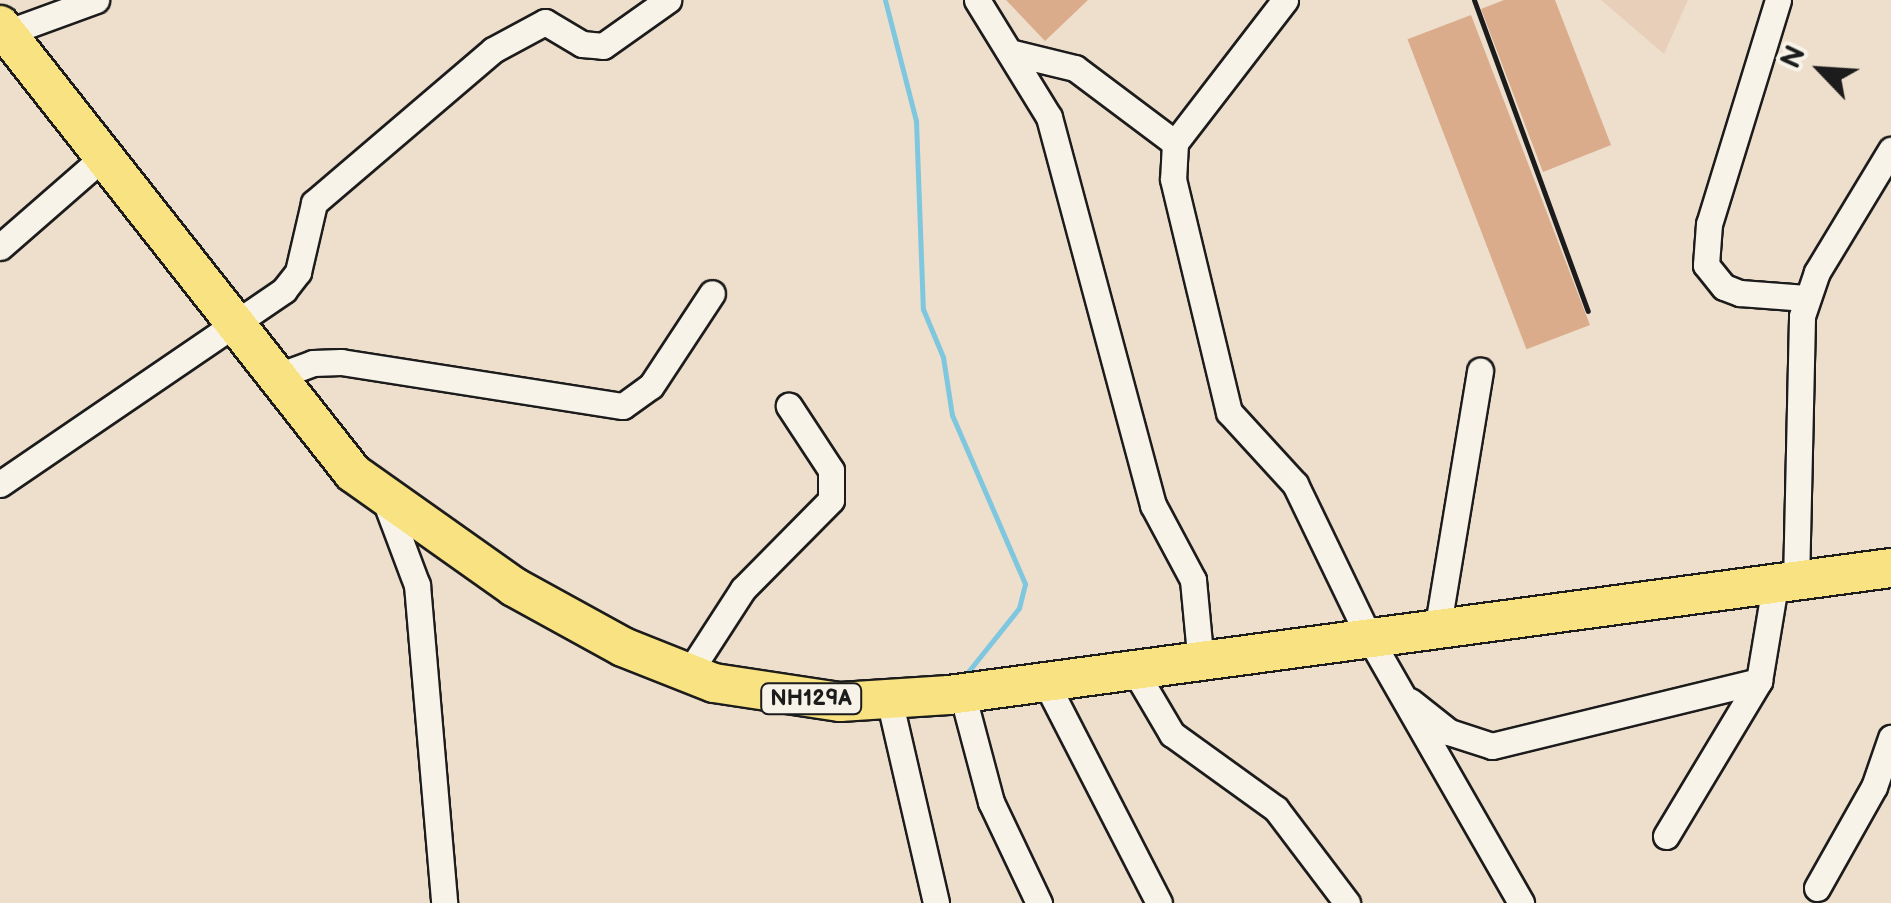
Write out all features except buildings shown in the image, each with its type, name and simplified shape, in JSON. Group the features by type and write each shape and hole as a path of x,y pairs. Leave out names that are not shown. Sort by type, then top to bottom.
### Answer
{"highway":[{"name":"NH129A","path":"3,29 353,473 385,500 514,587 688,674 794,698 889,700 1136,673 1891,568"}],"street":[{"path":"3,29 96,0"},
{"path":"0,484 237,328 292,282 314,203 482,59 544,22 582,44 603,46 668,0"},
{"path":"977,0 1049,117 1154,505 1193,580 1202,664"},
{"path":"1285,0 1175,143 1174,178 1229,412 1295,484 1370,639 1514,900"},
{"path":"1778,0 1709,224 1706,265 1724,287 1740,293 1806,298"},
{"path":"1013,53 1075,68 1175,143"},
{"path":"1666,836 1759,681 1786,584 1800,338 1806,298 1891,150"},
{"path":"0,246 104,157"},
{"path":"275,376 313,362 342,362 623,406 651,386 712,293"},
{"path":"1437,630 1480,371"},
{"path":"688,674 743,589 831,500 830,470 789,406"},
{"path":"385,500 417,585 444,903"},
{"path":"1136,673 1172,734 1289,822 1347,903"},
{"path":"1402,695 1449,732 1492,746 1759,681"},
{"path":"1046,683 1160,903"},
{"path":"962,693 991,802 1039,903"},
{"path":"889,700 936,903"},
{"path":"1817,888 1874,787 1891,738"}],"shaded area":[{"path":"1601,0 1688,0 1664,54"}],"waterway":[{"path":"885,0 916,121 923,309 943,357 952,415 1025,584 1019,608 964,677"}],"railway":[{"path":"1474,0 1588,311"}]}
